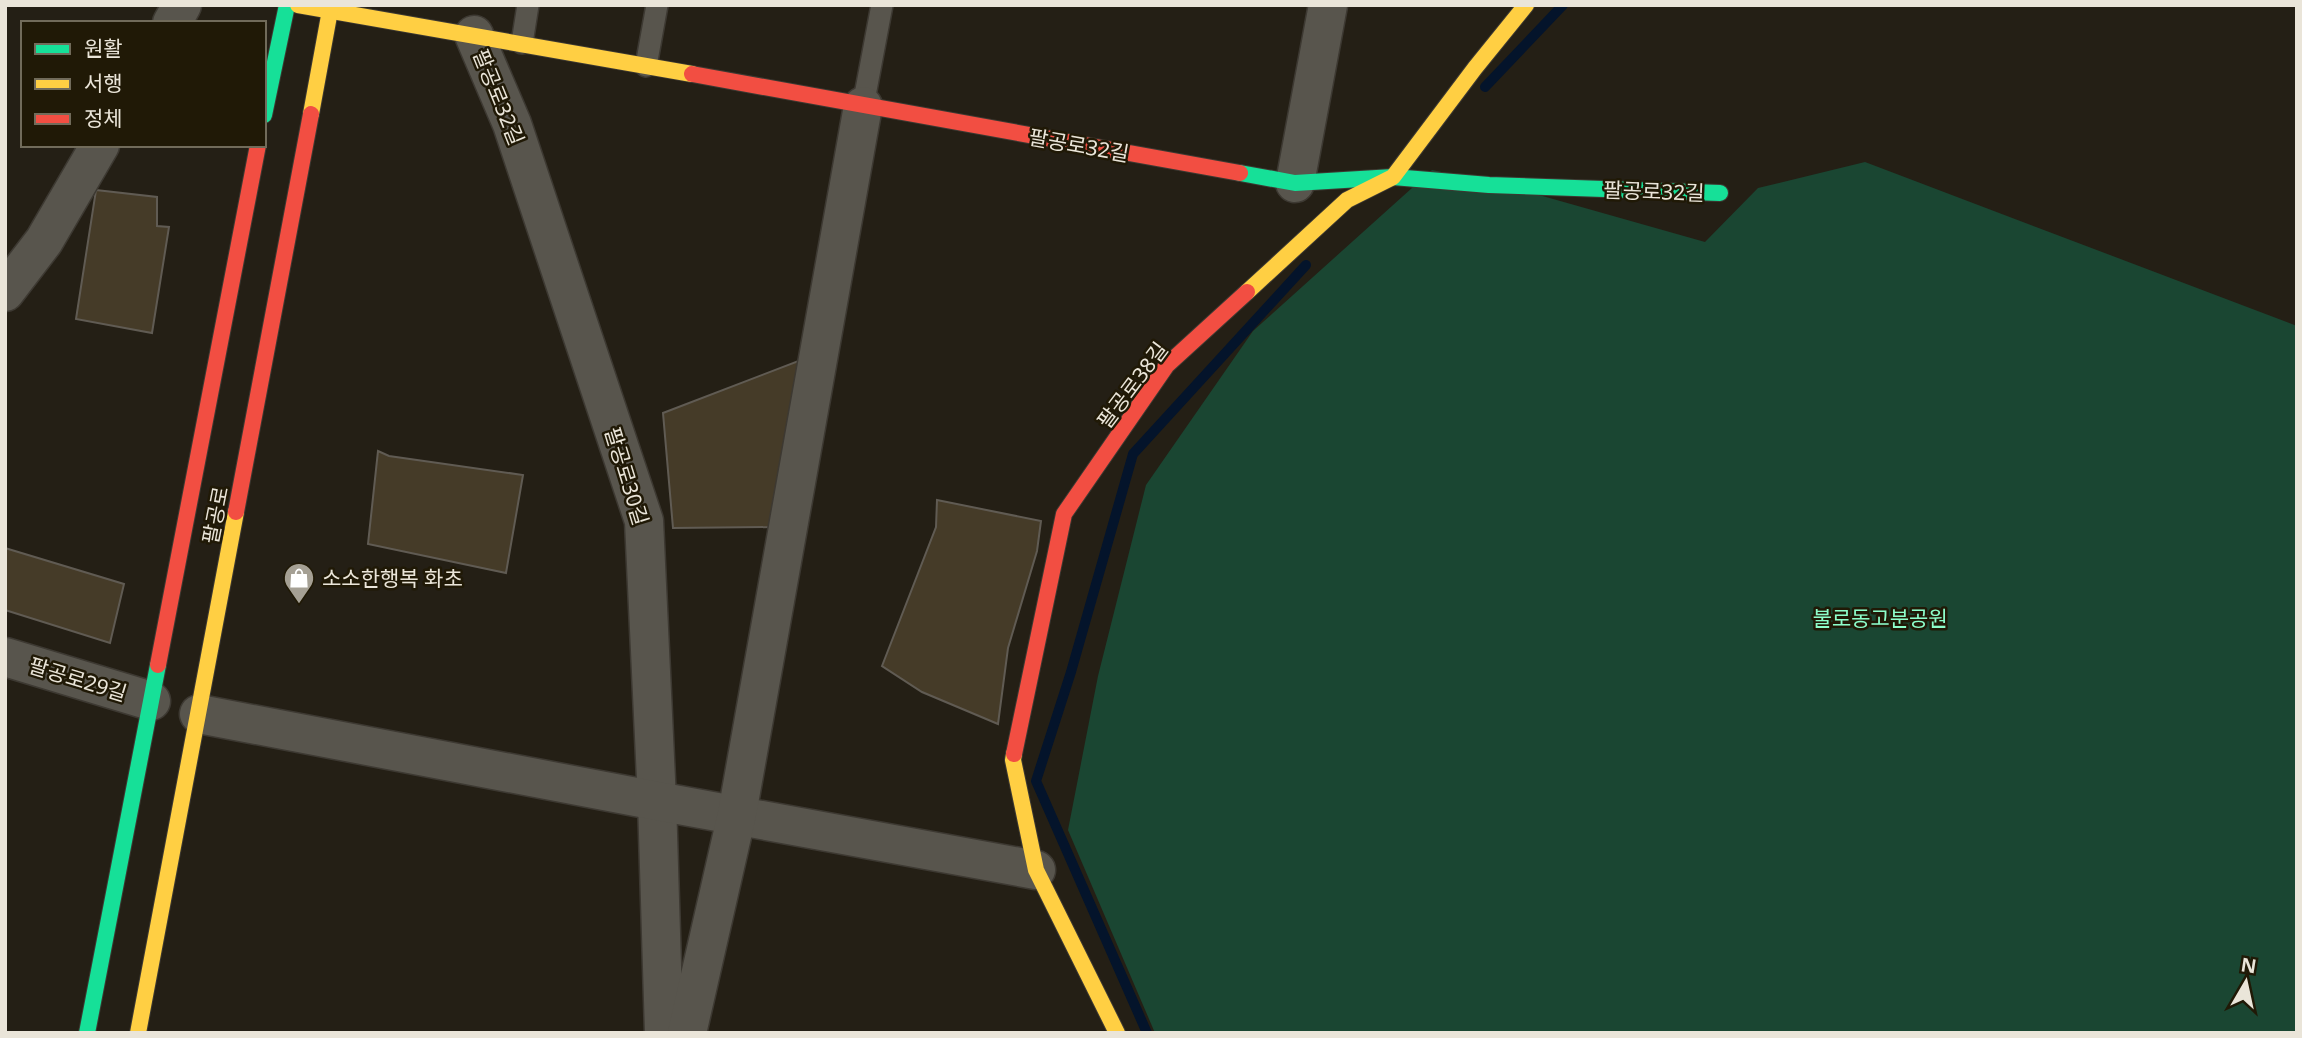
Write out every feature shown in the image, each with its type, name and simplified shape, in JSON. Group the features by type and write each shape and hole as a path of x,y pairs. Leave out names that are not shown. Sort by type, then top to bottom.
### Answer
{"street":[{"path":"173,21 182,5"},
{"path":"266,105 287,5"},
{"path":"298,5 331,7 406,25 470,25"},
{"path":"1295,183 1328,5"},
{"name":"팔공로38길","path":"1117,1033 1036,870 1013,760 1064,514 1167,365 1347,200 1393,177 1475,68 1527,5"},
{"name":"팔공로","path":"138,1033 331,7"},
{"name":"팔공로32길","path":"470,25 522,43 1295,183 1393,177 1489,185 1720,193"},
{"name":"팔공로32길","path":"470,25 512,124 539,205"},
{"path":"687,1033 737,814 863,106"},
{"path":"5,292 44,241 99,147"},
{"name":"팔공로","path":"87,1033 258,147"},
{"name":"팔공로30길","path":"539,205 644,521 664,1033"},
{"name":"팔공로29길","path":"5,657 151,701"},
{"path":"199,714 1036,870"}],"lane":[{"name":"팔공로32길","path":"522,43 528,5"},
{"path":"646,66 657,5"},
{"path":"863,106 882,5"}],"green space":[{"name":"불로동고분공원","path":"1865,162 2297,326 2297,1033 1155,1033 1068,830 1098,676 1146,485 1253,331 1432,170 1504,185 1705,242 1758,188"}],"building":[{"path":"96,190 157,197 157,226 169,227 152,333 76,319"},
{"path":"801,360 775,527 673,528 663,413"},
{"path":"378,451 389,456 523,475 506,573 368,544"},
{"path":"937,500 1041,521 1037,551 1008,648 998,724 922,692 882,666 936,527"},
{"path":"5,548 124,584 110,643 5,610"}],"waterway":[{"path":"1485,87 1563,5"},
{"path":"1147,1033 1036,781 1071,672 1133,454 1306,265"}],"traffic: fast":[{"path":"266,105 287,5"},
{"path":"1240,173 1295,183 1393,177 1489,185 1720,193"},
{"path":"87,1033 158,665"}],"traffic: slow":[{"path":"298,5 692,74"},
{"path":"311,114 331,5"},
{"path":"1247,292 1347,200 1393,177 1526,5"},
{"path":"138,1033 236,512"},
{"path":"1014,754 1013,760 1036,870 1117,1033"}],"traffic: jam":[{"path":"692,74 1240,173"},
{"path":"236,512 311,114"},
{"path":"158,665 258,147"},
{"path":"1014,754 1064,514 1167,365 1247,292"}],"place":[{"name":"소소한행복 화초","path":"299,605"}]}
